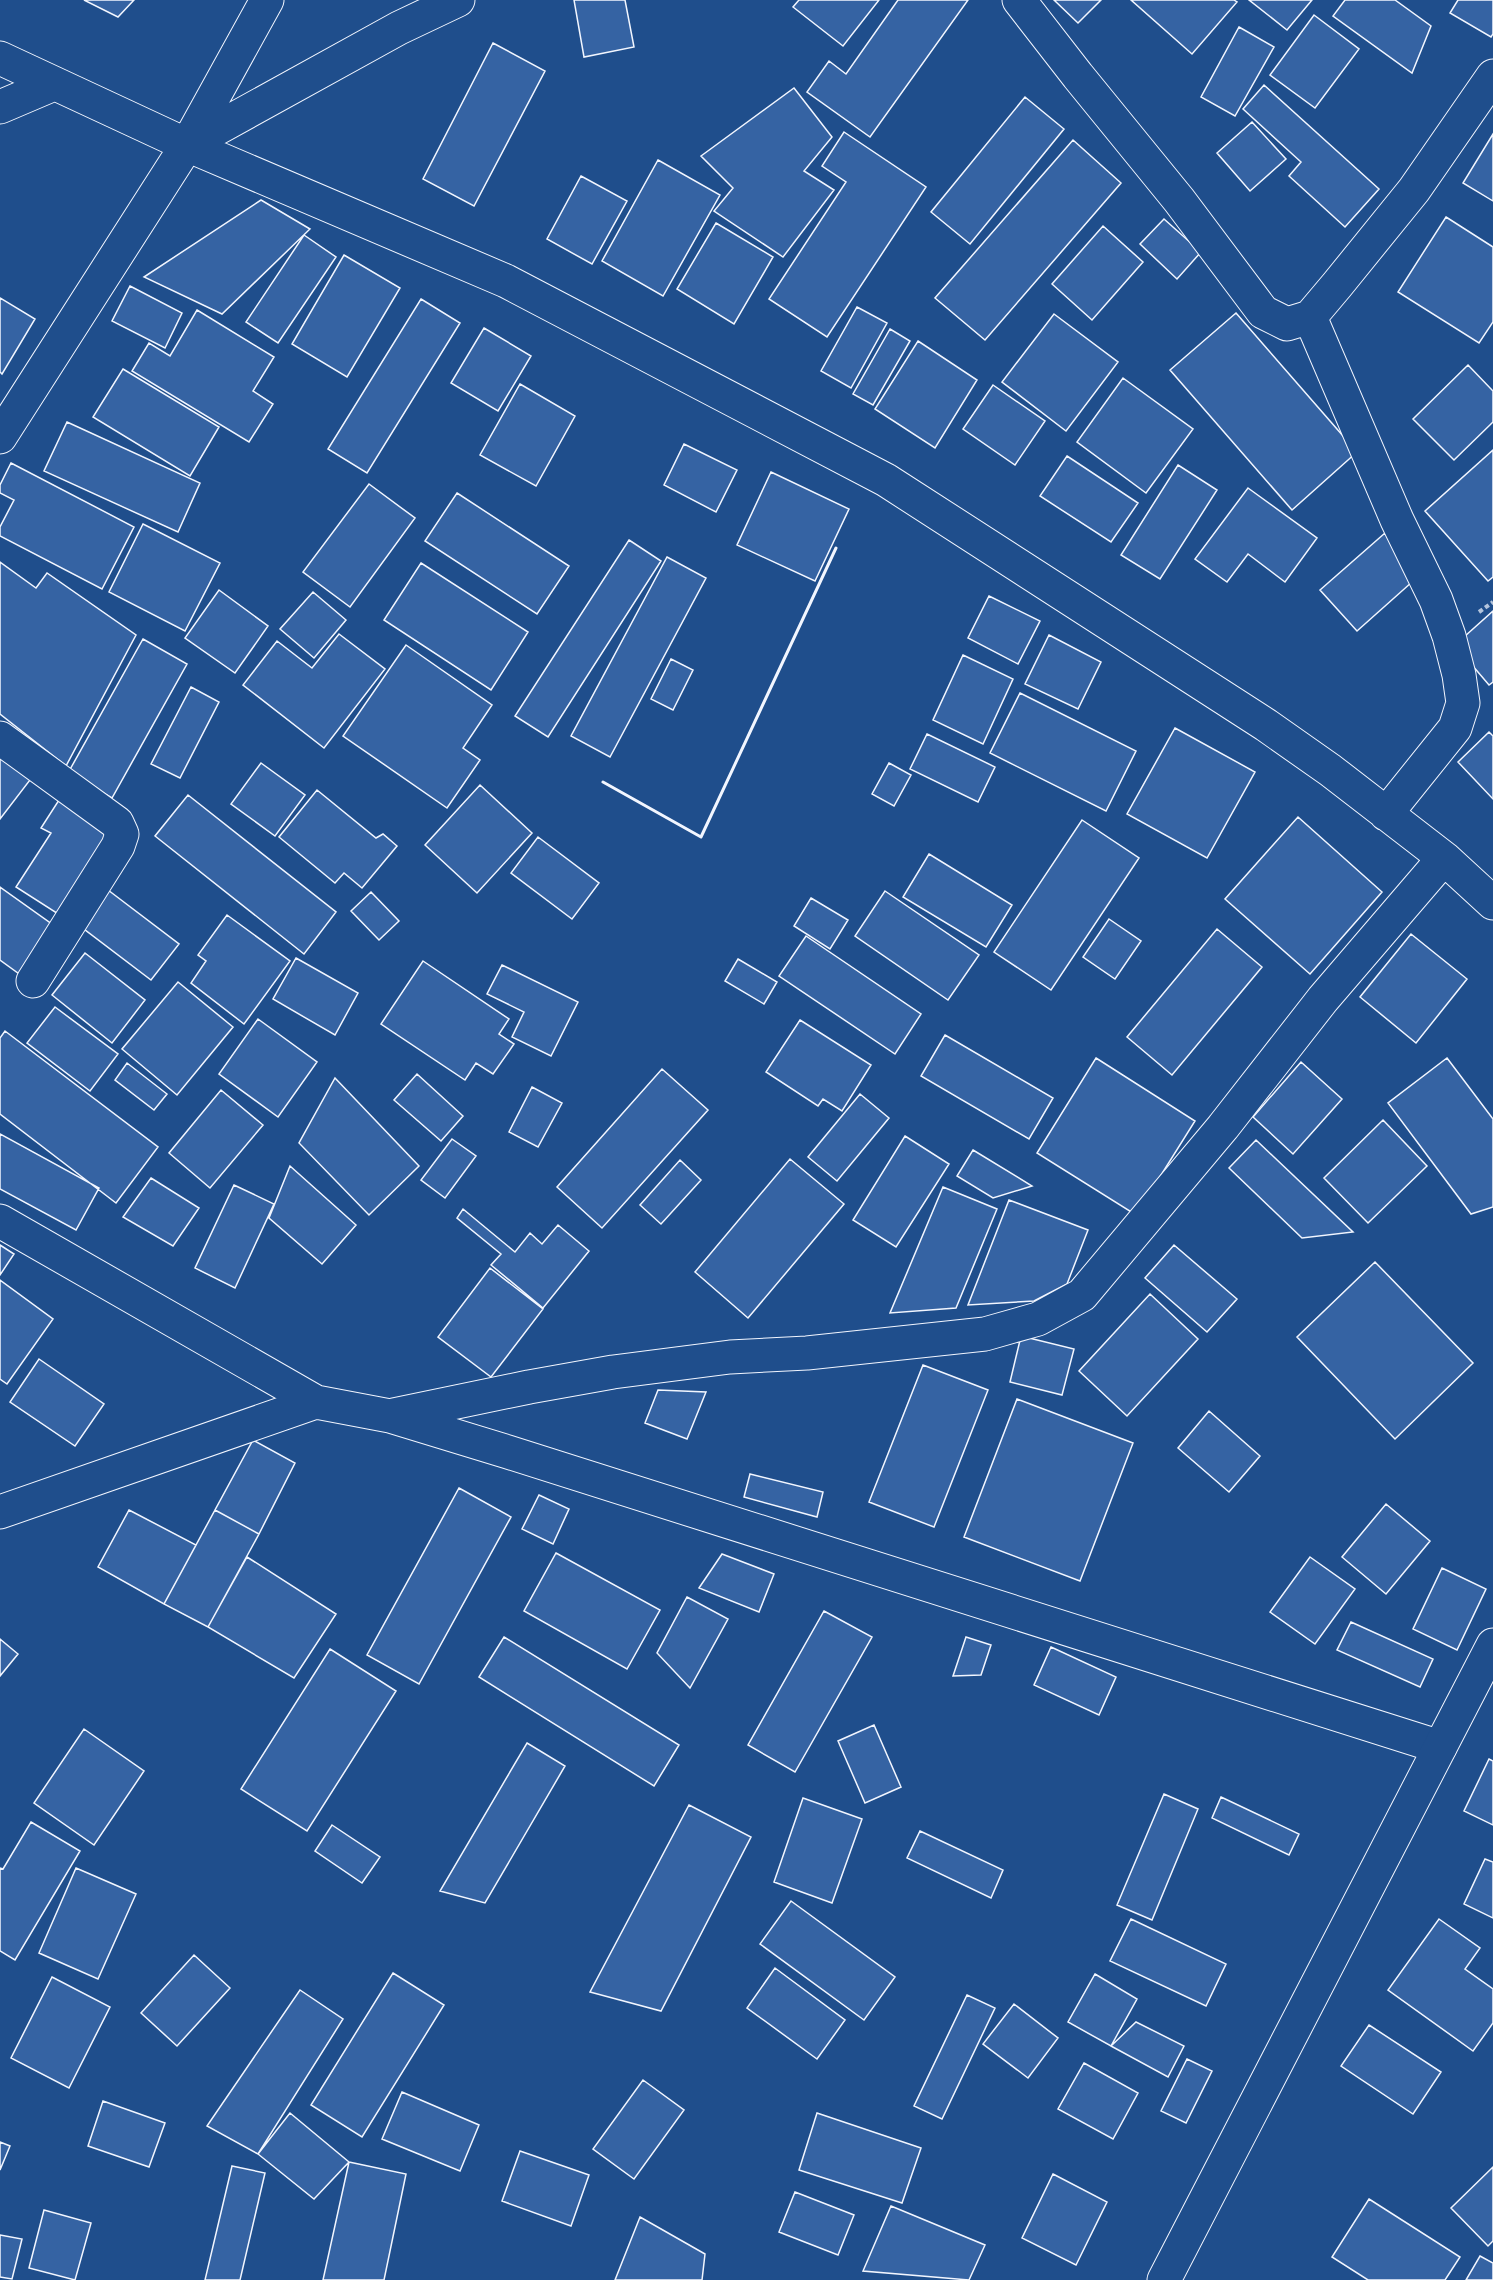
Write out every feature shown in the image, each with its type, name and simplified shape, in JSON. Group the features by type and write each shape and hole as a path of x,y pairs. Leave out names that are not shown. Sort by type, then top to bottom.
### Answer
{"street":[{"path":"0,437 188,145 267,0"},
{"path":"188,145 399,28 458,0"},
{"path":"1019,0 1179,200 1263,312 1287,324 1310,317 1414,190 1493,76"},
{"path":"0,58 188,145 506,281 886,480 1266,725 1330,770 1444,858 1493,903"},
{"path":"0,107 54,84"},
{"path":"1310,317 1397,520 1436,600 1449,636 1459,675 1463,703 1455,728 1386,814"},
{"path":"0,738 117,823 122,834 118,846 33,981"},
{"path":"390,1416 614,1372 730,1357 807,1353 985,1334 1038,1318 1082,1295 1223,1127 1323,999 1444,858"},
{"path":"0,1221 315,1402 390,1416 508,1452 1440,1747"},
{"path":"0,1512 315,1402"},
{"path":"1164,2280 1493,1646"}],"building":[{"path":"84,0 134,0 118,17"},
{"path":"574,0 625,0 634,47 584,57"},
{"path":"799,0 879,0 843,46 793,7"},
{"path":"898,0 968,0 870,137 807,92 829,61 846,74"},
{"path":"1054,0 1101,0 1078,23"},
{"path":"1131,0 1234,0 1237,2 1192,54"},
{"path":"1249,0 1312,0 1287,30"},
{"path":"1345,0 1395,0 1431,26 1412,73 1333,16"},
{"path":"1458,0 1493,0 1493,34 1491,37 1450,13"},
{"path":"1314,15 1359,49 1315,108 1270,75"},
{"path":"1239,27 1274,47 1235,116 1201,97"},
{"path":"493,43 545,71 474,206 423,179"},
{"path":"1264,85 1379,189 1345,227 1289,176 1301,162 1243,109"},
{"path":"794,88 832,137 804,171 834,190 783,257 714,211 733,188 701,156"},
{"path":"1025,97 1064,129 970,244 931,212"},
{"path":"1252,122 1286,159 1250,191 1217,153"},
{"path":"844,132 926,187 827,337 769,299 846,182 822,166"},
{"path":"1493,134 1493,201 1463,183"},
{"path":"1073,140 1121,183 985,340 935,298"},
{"path":"658,160 720,195 663,296 602,261"},
{"path":"581,176 627,201 592,264 547,239"},
{"path":"261,200 310,229 222,314 144,277"},
{"path":"1446,217 1493,247 1493,322 1479,343 1398,292"},
{"path":"1164,219 1201,252 1177,279 1140,244"},
{"path":"716,223 773,257 734,324 677,289"},
{"path":"1103,226 1143,262 1092,320 1052,284"},
{"path":"304,235 336,257 278,343 246,322"},
{"path":"344,255 400,288 347,377 292,344"},
{"path":"130,286 182,313 165,348 112,321"},
{"path":"0,298 35,319 2,374 0,372"},
{"path":"421,299 460,323 367,473 328,449"},
{"path":"857,307 887,323 851,388 821,371"},
{"path":"197,310 274,357 253,391 273,404 249,442 132,371 149,343 170,356"},
{"path":"1236,313 1357,452 1292,510 1170,370"},
{"path":"1054,314 1118,362 1066,431 1002,382"},
{"path":"484,328 531,356 498,411 451,383"},
{"path":"890,329 910,341 873,405 853,394"},
{"path":"918,341 977,380 935,448 875,409"},
{"path":"1468,365 1493,391 1493,422 1454,460 1413,419"},
{"path":"123,369 219,427 190,476 93,417"},
{"path":"1123,378 1193,429 1146,493 1077,442"},
{"path":"520,384 575,416 536,486 480,455"},
{"path":"993,385 1045,421 1015,465 963,429"},
{"path":"67,422 200,483 178,532 44,471"},
{"path":"684,444 737,470 716,512 664,485"},
{"path":"1493,450 1493,577 1488,581 1425,511"},
{"path":"1067,456 1138,503 1111,542 1040,496"},
{"path":"11,463 134,527 102,589 0,536 0,527 14,500 0,493 0,485"},
{"path":"1178,465 1217,490 1160,579 1121,555"},
{"path":"771,472 849,509 815,581 737,545"},
{"path":"369,484 415,518 350,607 303,572"},
{"path":"1248,488 1317,538 1285,582 1248,554 1227,582 1195,559"},
{"path":"457,493 569,566 537,614 425,541"},
{"path":"143,524 220,563 185,631 109,592"},
{"path":"1385,533 1421,574 1357,631 1320,590"},
{"path":"629,540 661,561 548,737 515,716"},
{"path":"667,557 706,578 610,757 571,736"},
{"path":"0,562 36,588 47,573 136,635 66,766 0,714"},
{"path":"421,563 528,632 491,690 384,620"},
{"path":"219,590 268,626 235,673 185,638"},
{"path":"313,592 346,620 314,658 280,629"},
{"path":"989,596 1040,621 1018,664 968,638"},
{"path":"1493,611 1493,682 1489,685 1455,645"},
{"path":"339,634 385,669 324,748 243,685 277,641 312,668"},
{"path":"1049,635 1101,662 1078,709 1025,684"},
{"path":"143,639 187,664 112,798 68,773"},
{"path":"406,645 492,705 463,748 480,760 447,808 343,736"},
{"path":"963,655 1013,679 983,744 933,720"},
{"path":"671,659 693,670 673,710 651,699"},
{"path":"191,687 219,702 180,778 151,764"},
{"path":"1020,693 1136,751 1106,811 990,753"},
{"path":"1175,728 1255,772 1207,858 1127,814"},
{"path":"1489,732 1493,736 1493,799 1458,762"},
{"path":"927,734 995,767 978,802 910,769"},
{"path":"0,757 30,780 0,819"},
{"path":"261,763 305,795 275,836 231,804"},
{"path":"889,763 911,775 894,806 872,794"},
{"path":"480,785 532,833 477,893 425,845"},
{"path":"317,790 376,838 383,834 397,846 362,888 344,873 335,883 279,837"},
{"path":"188,795 336,912 304,954 155,836"},
{"path":"59,800 118,838 66,919 16,887 51,833 41,828"},
{"path":"1298,817 1382,892 1310,974 1225,899"},
{"path":"1082,820 1139,858 1051,990 994,952"},
{"path":"538,837 599,883 572,919 511,873"},
{"path":"929,854 1012,905 986,947 903,897"},
{"path":"0,887 56,927 22,976 0,960"},
{"path":"108,890 179,944 151,980 80,926"},
{"path":"885,891 979,955 948,1000 855,936"},
{"path":"371,892 399,921 379,940 351,911"},
{"path":"811,898 848,920 830,949 794,926"},
{"path":"227,915 290,961 244,1024 191,983 206,961 198,955"},
{"path":"1109,919 1141,941 1115,979 1083,957"},
{"path":"1217,929 1262,967 1172,1075 1127,1037"},
{"path":"1411,934 1467,979 1416,1043 1360,997"},
{"path":"806,936 921,1014 895,1054 779,976"},
{"path":"85,953 145,1000 112,1043 52,995"},
{"path":"296,958 358,993 335,1035 273,999"},
{"path":"738,959 777,982 764,1004 725,981"},
{"path":"423,961 509,1019 499,1034 514,1044 493,1074 476,1063 465,1080 381,1024"},
{"path":"502,965 578,1002 551,1056 512,1037 524,1012 487,994"},
{"path":"178,982 233,1027 177,1095 122,1049"},
{"path":"55,1007 118,1054 90,1091 27,1043"},
{"path":"258,1019 317,1062 278,1117 219,1074"},
{"path":"800,1020 871,1065 842,1111 823,1099 818,1106 766,1072"},
{"path":"5,1031 158,1147 116,1203 0,1114 0,1038"},
{"path":"945,1035 1053,1098 1029,1139 921,1076"},
{"path":"1096,1058 1195,1121 1136,1215 1037,1153"},
{"path":"1447,1058 1493,1119 1493,1207 1471,1214 1388,1103"},
{"path":"1301,1062 1342,1099 1293,1154 1253,1117"},
{"path":"127,1063 167,1094 154,1110 115,1080"},
{"path":"662,1069 708,1110 602,1228 557,1187"},
{"path":"417,1074 463,1116 441,1141 394,1100"},
{"path":"335,1078 419,1166 369,1215 299,1143"},
{"path":"532,1087 562,1103 538,1147 509,1132"},
{"path":"221,1090 263,1125 210,1188 169,1153"},
{"path":"860,1094 889,1118 837,1181 808,1157"},
{"path":"1383,1120 1427,1166 1368,1223 1324,1178"},
{"path":"0,1134 99,1188 76,1230 0,1189"},
{"path":"905,1136 949,1164 896,1247 853,1220"},
{"path":"452,1139 476,1156 445,1198 421,1180"},
{"path":"1256,1140 1353,1232 1302,1238 1229,1168"},
{"path":"973,1150 1032,1186 993,1198 957,1176"},
{"path":"790,1159 844,1204 748,1318 695,1272"},
{"path":"680,1160 701,1180 661,1224 640,1205"},
{"path":"290,1166 356,1225 322,1264 269,1218"},
{"path":"151,1178 199,1208 173,1246 123,1217"},
{"path":"234,1185 274,1204 235,1288 195,1268"},
{"path":"943,1187 997,1209 956,1308 890,1313"},
{"path":"1009,1200 1088,1230 1067,1284 1034,1301 968,1305"},
{"path":"463,1209 515,1252 530,1233 542,1244 558,1225 589,1251 543,1308 491,1265 501,1254 457,1218"},
{"path":"0,1245 14,1254 0,1275"},
{"path":"1174,1245 1237,1299 1207,1332 1145,1278"},
{"path":"1375,1262 1473,1363 1395,1439 1297,1337"},
{"path":"490,1268 543,1309 491,1377 438,1337"},
{"path":"0,1280 53,1319 7,1384 0,1379"},
{"path":"1150,1294 1198,1339 1127,1416 1079,1371"},
{"path":"1021,1336 1074,1349 1062,1395 1010,1382"},
{"path":"39,1359 104,1404 75,1446 10,1402"},
{"path":"923,1365 988,1390 934,1527 869,1502"},
{"path":"658,1390 706,1392 687,1439 645,1423"},
{"path":"1017,1399 1133,1443 1080,1581 964,1537"},
{"path":"1209,1411 1260,1456 1229,1492 1178,1448"},
{"path":"253,1440 295,1463 259,1534 215,1510"},
{"path":"750,1474 823,1492 817,1517 744,1497"},
{"path":"459,1488 511,1517 419,1684 367,1655"},
{"path":"539,1495 569,1509 553,1544 522,1529"},
{"path":"1386,1504 1430,1541 1386,1594 1342,1557"},
{"path":"129,1510 196,1545 164,1604 98,1567"},
{"path":"215,1510 259,1534 208,1627 164,1604"},
{"path":"556,1553 660,1610 627,1669 524,1611"},
{"path":"722,1554 774,1574 759,1612 699,1588"},
{"path":"247,1557 336,1614 294,1678 208,1627"},
{"path":"1310,1557 1355,1589 1315,1644 1270,1612"},
{"path":"1442,1568 1486,1589 1457,1650 1413,1629"},
{"path":"687,1597 728,1619 690,1688 657,1653"},
{"path":"824,1611 872,1637 795,1772 748,1745"},
{"path":"1351,1622 1433,1659 1420,1687 1337,1650"},
{"path":"504,1637 679,1745 654,1786 479,1677"},
{"path":"966,1637 991,1645 981,1675 953,1676"},
{"path":"0,1639 18,1654 0,1676"},
{"path":"1051,1647 1116,1677 1099,1715 1034,1685"},
{"path":"330,1649 396,1691 307,1831 241,1789"},
{"path":"874,1725 901,1787 865,1803 838,1741"},
{"path":"84,1729 144,1771 94,1845 34,1803"},
{"path":"527,1743 565,1766 485,1903 440,1891"},
{"path":"1489,1759 1493,1761 1493,1825 1464,1811"},
{"path":"1164,1794 1198,1809 1152,1920 1117,1905"},
{"path":"1221,1797 1299,1834 1289,1855 1212,1818"},
{"path":"803,1798 862,1819 832,1903 774,1882"},
{"path":"689,1805 751,1837 661,2011 590,1992"},
{"path":"31,1822 80,1851 15,1960 0,1951 0,1868 3,1869"},
{"path":"332,1825 380,1857 362,1883 315,1851"},
{"path":"920,1831 1003,1870 991,1898 907,1858"},
{"path":"1485,1859 1493,1862 1493,1918 1464,1904"},
{"path":"76,1868 136,1894 98,1979 39,1953"},
{"path":"791,1901 895,1977 864,2020 760,1944"},
{"path":"1131,1919 1226,1964 1206,2006 1110,1961"},
{"path":"1439,1919 1480,1948 1465,1969 1493,1989 1493,2023 1473,2051 1388,1990"},
{"path":"194,1955 230,1988 177,2046 141,2013"},
{"path":"775,1968 845,2020 817,2059 747,2008"},
{"path":"393,1973 444,2005 362,2137 311,2105"},
{"path":"1095,1974 1137,1999 1111,2046 1068,2022"},
{"path":"52,1977 110,2007 69,2088 11,2058"},
{"path":"300,1990 343,2019 258,2154 207,2126"},
{"path":"967,1995 995,2008 942,2119 914,2106"},
{"path":"1014,2004 1058,2038 1028,2078 983,2044"},
{"path":"1136,2022 1184,2046 1168,2077 1111,2046"},
{"path":"1369,2025 1441,2072 1413,2114 1341,2066"},
{"path":"1187,2059 1212,2071 1186,2123 1161,2111"},
{"path":"1084,2063 1138,2093 1113,2139 1058,2109"},
{"path":"643,2080 684,2110 634,2179 593,2149"},
{"path":"402,2092 479,2125 460,2171 382,2139"},
{"path":"103,2101 165,2123 149,2167 88,2146"},
{"path":"290,2113 349,2162 314,2199 258,2154"},
{"path":"817,2113 921,2148 902,2203 799,2170"},
{"path":"0,2142 10,2146 0,2170"},
{"path":"520,2151 589,2175 571,2226 502,2201"},
{"path":"349,2162 406,2174 384,2280 323,2280"},
{"path":"232,2166 265,2173 240,2280 205,2280"},
{"path":"1493,2167 1493,2241 1488,2246 1451,2208"},
{"path":"1053,2174 1107,2202 1076,2265 1022,2238"},
{"path":"795,2192 854,2215 838,2255 779,2232"},
{"path":"1369,2199 1460,2257 1445,2280 1368,2280 1332,2257"},
{"path":"891,2206 985,2245 969,2280 863,2271"},
{"path":"44,2210 91,2223 75,2280 29,2268"},
{"path":"640,2217 705,2254 702,2280 615,2280"},
{"path":"0,2235 22,2239 12,2279 0,2277"},
{"path":"1480,2256 1493,2263 1493,2280 1466,2280"}],"wall":[{"path":"603,782 701,837 836,548"}]}
